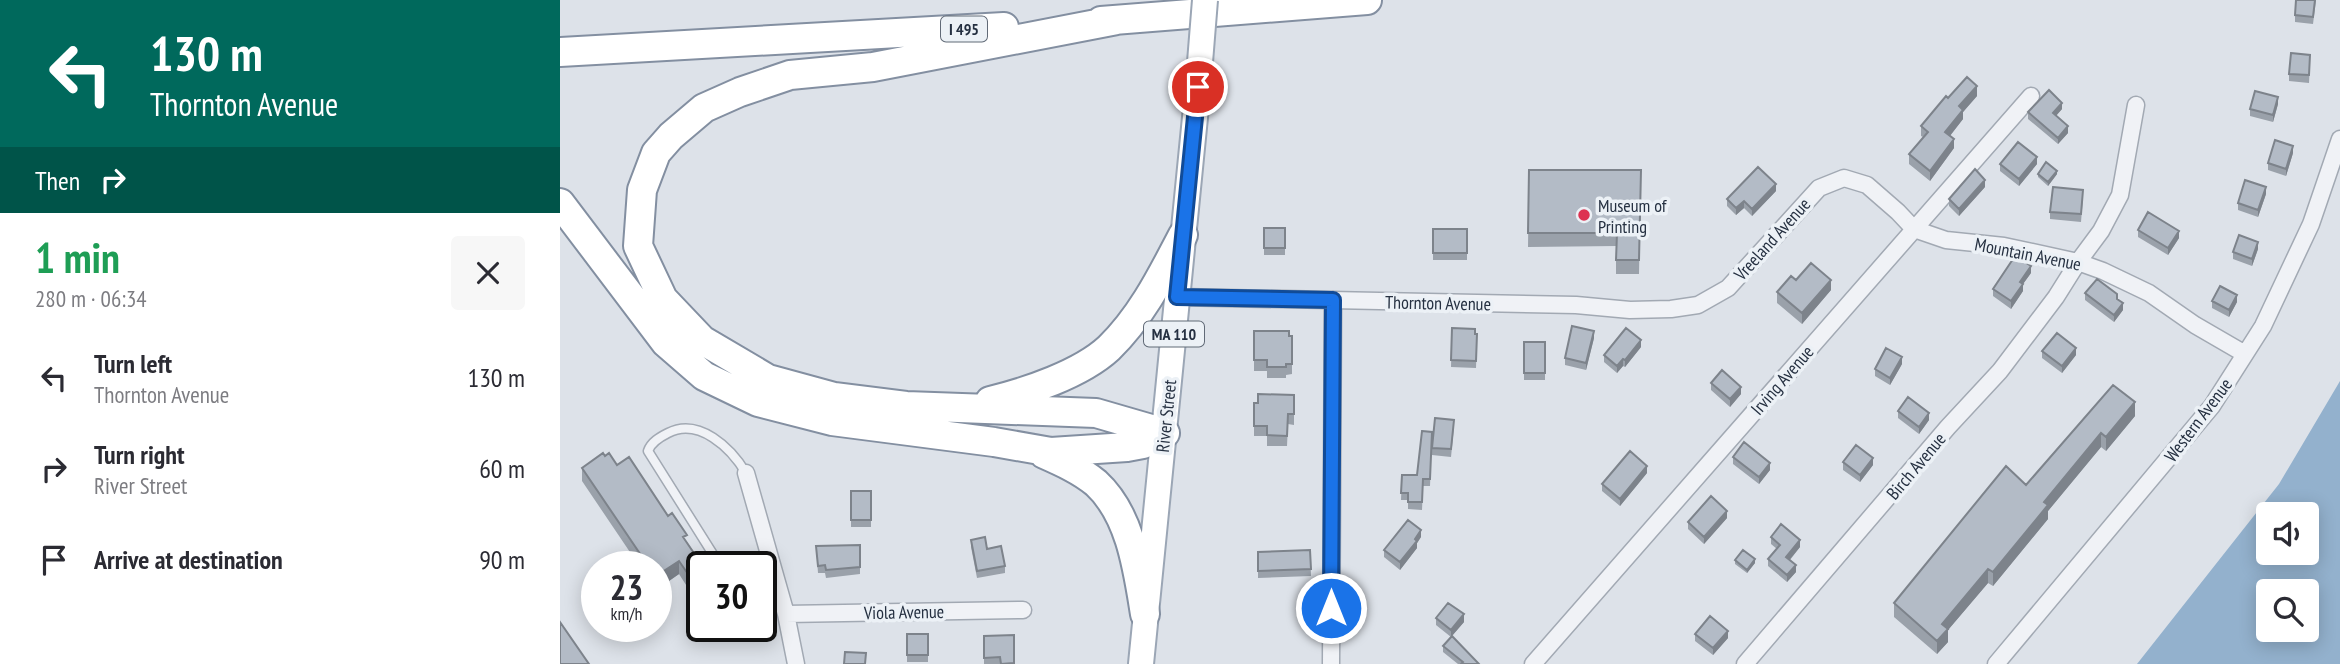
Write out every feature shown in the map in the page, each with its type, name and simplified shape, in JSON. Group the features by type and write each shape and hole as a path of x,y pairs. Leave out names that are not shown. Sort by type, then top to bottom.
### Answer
{"highway":[{"name":"I 495","path":"560,52 1117,20 1367,0"},
{"path":"1117,20 873,67 790,75 704,108 656,152 642,190 638,246 663,299 702,340 768,379 834,397 906,406 1096,413 1165,433"},
{"path":"560,204 666,343 704,376 758,402 832,421 1051,452 1127,447 1143,444 1165,433"},
{"path":"965,407 1019,394 1066,376 1107,349 1137,316 1156,289 1183,235"},
{"path":"1032,448 1074,467 1098,485 1119,514 1136,560 1145,614"}],"main road":[{"name":"River Street","path":"1141,664 1205,0"}],"street":[{"name":"Irving Avenue","path":"1533,664 2031,96"},
{"name":"Birch Avenue","path":"1745,664 1948,426 2000,371 2056,297 2078,261 2101,231 2120,195 2136,105"},
{"name":"Western Avenue","path":"1996,664 2212,406 2263,326 2311,224 2340,139"},
{"name":"Vreeland Avenue","path":"1698,305 1728,288 1818,188 1844,178 1867,185 1914,229"},
{"name":"Mountain Avenue","path":"1914,229 1946,240 2004,246 2078,261 2148,293 2245,354"},
{"name":"Thornton Avenue","path":"1177,297 1576,305 1630,310 1698,305"},
{"path":"1331,664 1333,300"},
{"path":"746,473 763,551"},
{"path":"777,595 786,614 796,664"},
{"name":"Viola Avenue","path":"786,614 1023,610"}],"lane":[{"path":"711,551 648,451 650,444 679,427 690,429 716,439 738,459 746,473"}],"water":[{"path":"2340,381 2340,664 2137,664 2256,513 2256,565 2319,565 2319,502 2265,502 2279,484"}],"building":[{"path":"2296,0 2315,0 2313,17 2295,15"},
{"path":"2291,53 2310,55 2309,75 2289,74"},
{"path":"1967,77 1977,86 1959,106 1963,110 1945,132 1954,139 1930,171 1909,154 1928,132 1921,126 1946,96 1948,98"},
{"path":"2049,90 2062,103 2053,113 2068,126 2058,138 2028,112"},
{"path":"2255,91 2278,97 2273,115 2250,109"},
{"path":"2275,140 2293,146 2286,169 2268,163"},
{"path":"2018,142 2037,157 2019,179 2000,164"},
{"path":"2046,162 2057,171 2048,182 2038,174"},
{"path":"1758,167 1776,184 1752,209 1744,201 1736,208 1727,199"},
{"path":"1975,169 1985,180 1959,209 1949,199"},
{"name":"Museum of Printing","path":"1529,170 1641,170 1639,260 1616,260 1617,233 1528,233"},
{"path":"2245,180 2266,187 2258,210 2238,203"},
{"path":"2053,187 2083,190 2081,214 2050,212"},
{"path":"2148,212 2179,231 2168,248 2138,230"},
{"path":"1264,228 1285,228 1285,248 1264,248"},
{"path":"1433,229 1467,229 1467,253 1433,253"},
{"path":"2239,235 2258,242 2252,259 2233,252"},
{"path":"2015,256 2031,266 2011,301 1993,289"},
{"path":"1811,263 1831,280 1802,313 1777,292 1791,276 1796,280"},
{"path":"2097,279 2117,294 2117,299 2123,303 2114,315 2085,293"},
{"path":"2220,286 2237,295 2229,310 2212,301"},
{"path":"1572,326 1594,331 1586,363 1565,358"},
{"path":"1452,328 1475,329 1476,361 1451,360"},
{"path":"1626,328 1641,340 1617,366 1604,355"},
{"path":"1254,331 1289,331 1289,336 1292,336 1292,364 1286,364 1286,367 1267,367 1267,360 1254,360"},
{"path":"2057,333 2076,348 2062,366 2042,351"},
{"path":"1524,342 1545,342 1545,373 1524,373"},
{"path":"1886,348 1902,357 1890,378 1875,369"},
{"path":"1722,370 1741,387 1730,399 1711,383"},
{"path":"2113,385 2135,402 2106,437 2101,433 2044,502 2048,505 1993,572 1988,569 1942,624 1948,629 1937,641 1894,603 2006,466 2026,485"},
{"path":"1258,394 1294,395 1294,414 1288,414 1287,436 1267,435 1267,426 1254,426 1254,403 1258,403"},
{"path":"1908,397 1929,413 1919,427 1898,411"},
{"path":"1435,418 1454,420 1451,449 1432,448"},
{"path":"1422,431 1432,432 1430,479 1423,479 1422,502 1408,502 1408,493 1401,493 1402,475 1417,475"},
{"path":"1744,442 1770,463 1759,477 1733,457"},
{"path":"1856,445 1873,458 1860,475 1843,462"},
{"path":"1630,451 1647,466 1620,499 1602,484"},
{"path":"603,453 605,456 609,453 617,465 629,457 668,516 672,513 687,535 683,537 692,551 686,551 686,571 679,561 672,566 672,551 638,551 582,468"},
{"path":"851,491 871,491 871,520 851,520"},
{"path":"1711,496 1727,511 1704,537 1688,522"},
{"path":"1408,520 1421,530 1415,539 1417,541 1400,562 1384,550"},
{"path":"1781,524 1800,540 1786,557 1796,565 1787,575 1768,559 1780,545 1771,537"},
{"path":"985,537 987,549 1001,546 1005,566 977,571 971,540"},
{"path":"860,545 860,567 826,570 825,565 818,566 816,546"},
{"path":"1310,550 1311,569 1258,571 1258,552"},
{"path":"1743,550 1755,559 1747,570 1735,560"},
{"path":"1448,603 1464,614 1451,630 1436,618"},
{"path":"1710,616 1728,631 1713,648 1695,634"},
{"path":"560,622 589,664 560,664"},
{"path":"907,634 928,634 928,655 907,655"},
{"path":"1014,635 1014,663 1001,664 1000,657 984,658 984,636"},
{"path":"1452,636 1479,664 1461,664 1463,662 1443,646"},
{"path":"845,652 866,653 865,664 844,664"}],"place":[{"name":"Museum of Printing","path":"1584,215"}],"route":[{"path":"1198,87 1177,297 1333,300 1331,608"}]}
